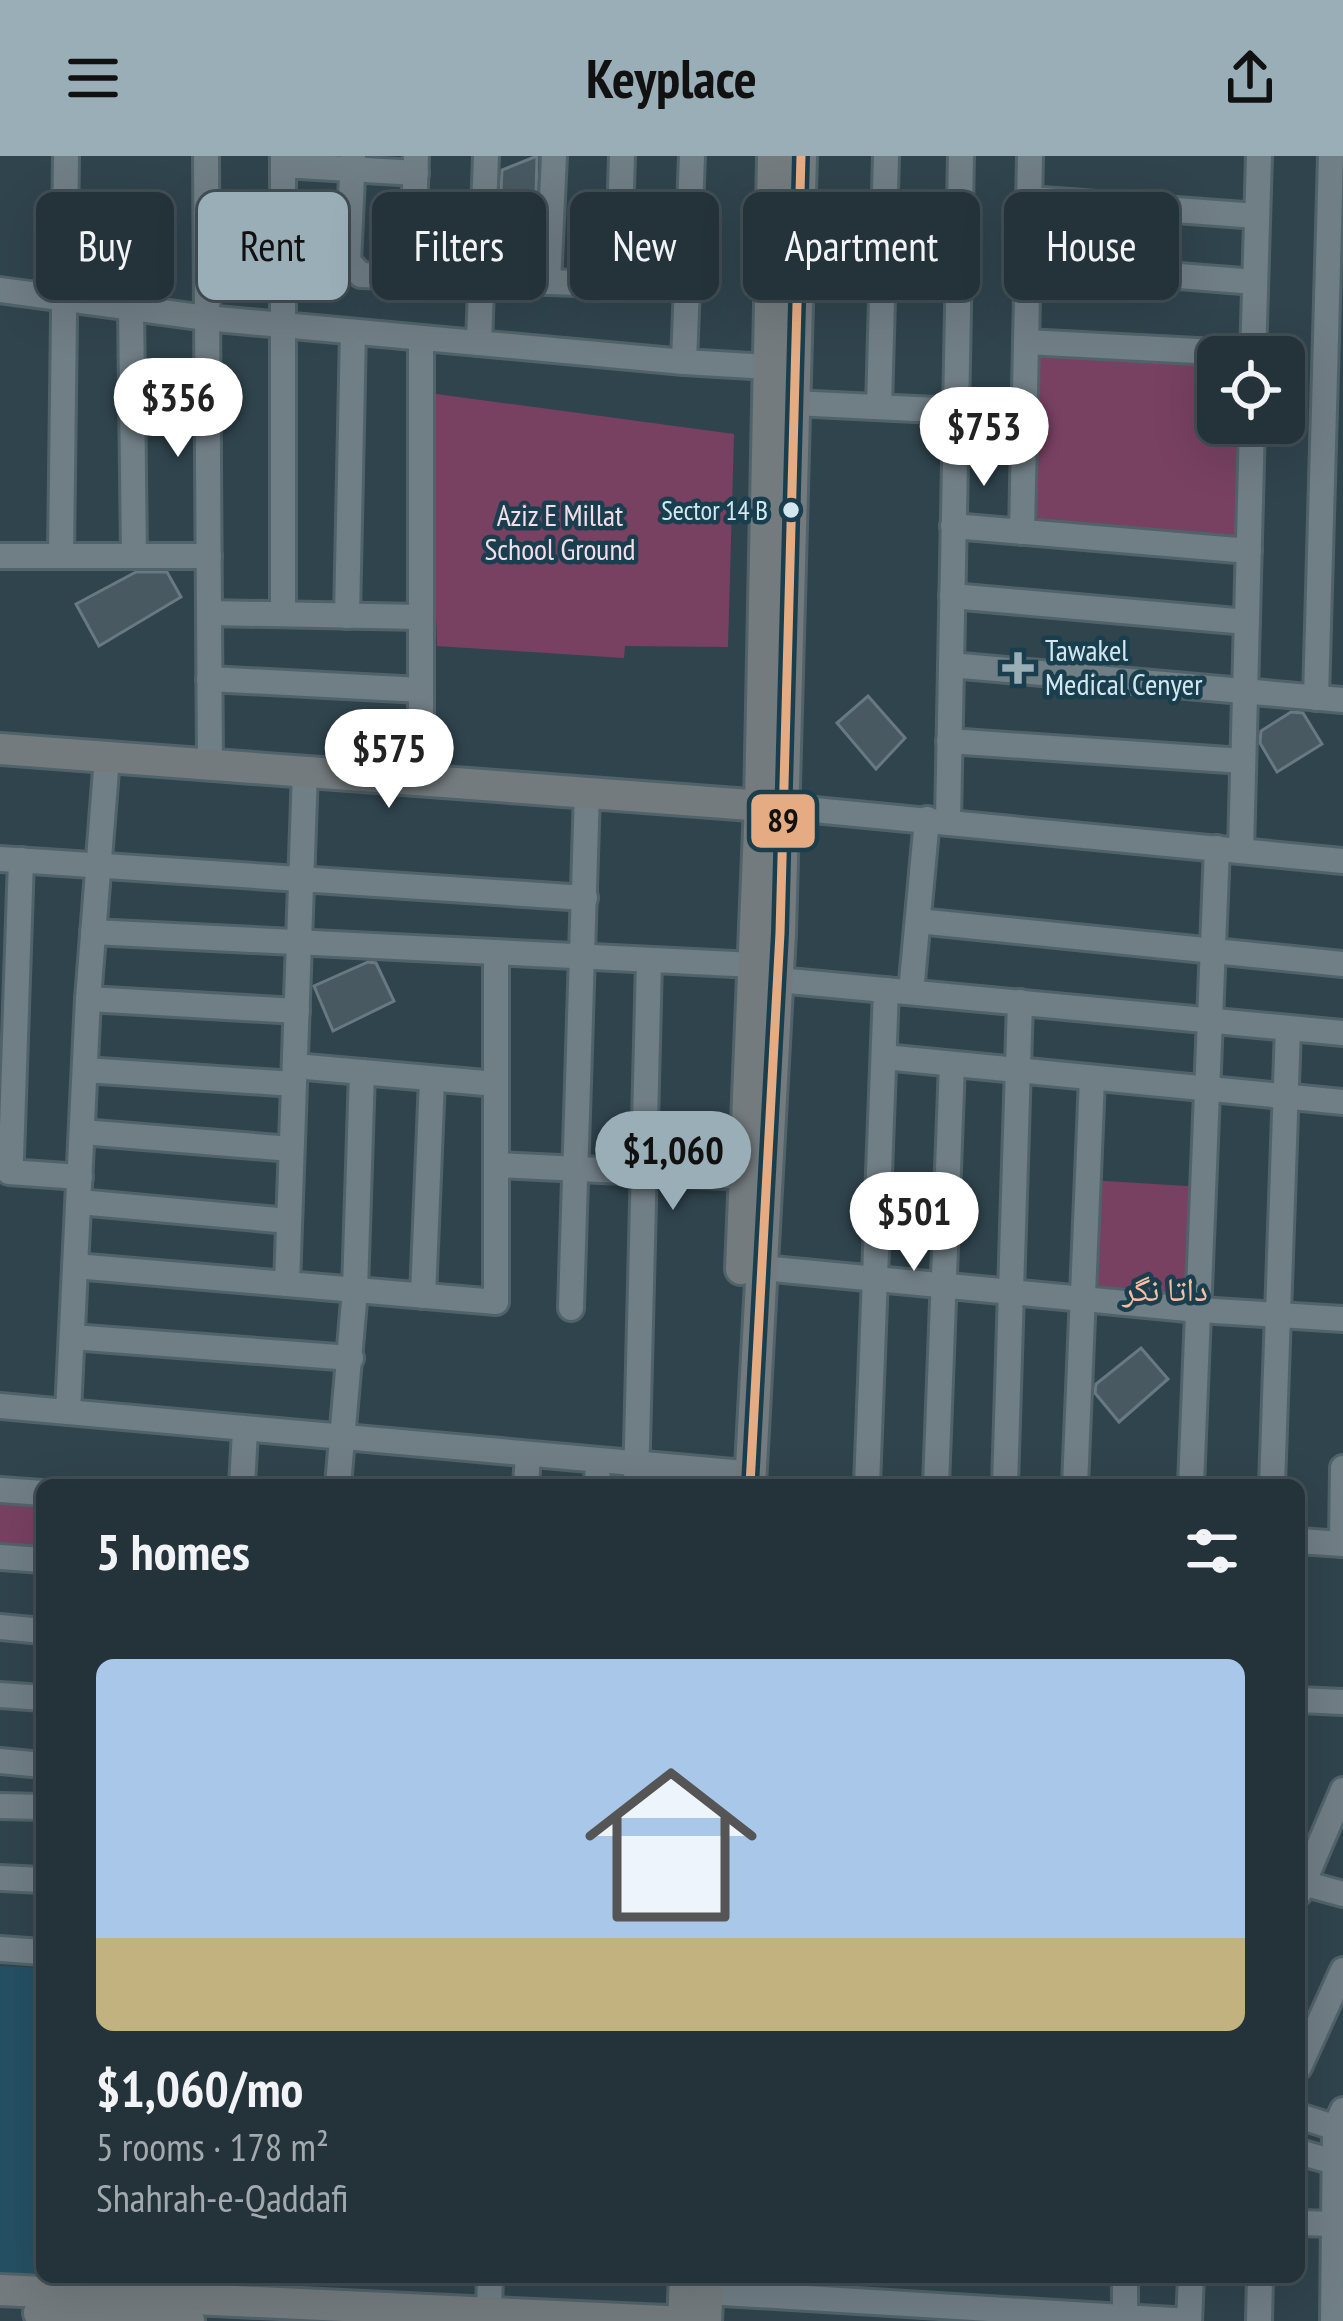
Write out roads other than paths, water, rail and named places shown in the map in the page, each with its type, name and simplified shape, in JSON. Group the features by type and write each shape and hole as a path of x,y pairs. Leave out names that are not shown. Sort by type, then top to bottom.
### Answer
{"main road":[{"path":"772,806 769,367 773,156"},
{"path":"739,1479 762,1268 766,973 801,156"},
{"path":"0,749 772,806"},
{"path":"739,1479 745,1177 766,973"},
{"path":"0,2290 232,2311 489,2312 666,2321"},
{"path":"683,2321 701,2292"},
{"path":"0,2311 196,2305"}],"street":[{"path":"65,192 66,156"},
{"path":"206,156 210,764"},
{"path":"485,192 486,156"},
{"path":"554,156 548,282 570,283"},
{"path":"621,192 622,156"},
{"path":"690,192 692,156"},
{"path":"879,407 886,156"},
{"path":"867,1479 884,1057 918,921 949,741 961,156"},
{"path":"1029,192 1030,156"},
{"path":"1254,336 1259,156"},
{"path":"1316,698 1331,156"},
{"path":"283,192 283,160 416,164"},
{"path":"353,162 348,262 361,275 372,275"},
{"path":"1179,210 1257,216"},
{"path":"1179,277 1256,283"},
{"path":"0,290 36,294"},
{"path":"61,554 64,300"},
{"path":"77,300 206,318 769,367"},
{"path":"283,300 283,614"},
{"path":"479,343 480,300"},
{"path":"683,362 685,300"},
{"path":"1022,532 1027,300"},
{"path":"131,308 134,555"},
{"path":"346,616 353,332"},
{"path":"421,338 421,780"},
{"path":"1026,343 1197,352"},
{"path":"794,403 956,411"},
{"path":"1191,1479 1213,952 1243,761 1252,444"},
{"path":"953,526 1249,551"},
{"path":"0,556 209,556"},
{"path":"952,596 1247,622"},
{"path":"209,613 421,616"},
{"path":"951,664 1343,700"},
{"path":"209,679 421,690"},
{"path":"949,741 1243,761"},
{"path":"68,1412 88,1000 107,757"},
{"path":"287,1284 305,771"},
{"path":"571,1308 587,793"},
{"path":"772,806 1343,861"},
{"path":"289,1221 79,1189 9,1172 10,860 585,898"},
{"path":"918,921 1343,964"},
{"path":"93,932 649,961 898,991 1343,1033"},
{"path":"75,1265 496,1302 496,954"},
{"path":"636,1474 649,961"},
{"path":"88,1000 296,1012"},
{"path":"1005,1479 1019,1002"},
{"path":"1272,1479 1288,1028"},
{"path":"884,1057 1343,1102"},
{"path":"936,1479 952,1064"},
{"path":"85,1070 362,1072 496,1084"},
{"path":"339,1479 356,1290 362,1072"},
{"path":"424,1296 432,1078"},
{"path":"1075,1479 1092,1079"},
{"path":"82,1132 291,1149"},
{"path":"496,1165 745,1177"},
{"path":"762,1268 1198,1310 1343,1319"},
{"path":"72,1337 351,1358"},
{"path":"0,1406 528,1455 597,1473 710,1479"},
{"path":"242,1479 244,1431"},
{"path":"526,1479 528,1455"},
{"path":"1305,1541 1342,1544 1343,1468"},
{"path":"0,1490 36,1492"},
{"path":"0,1557 36,1560"},
{"path":"0,1627 36,1630"},
{"path":"0,1695 36,1698"},
{"path":"1305,1700 1343,1702"},
{"path":"0,1761 36,1764"},
{"path":"1305,1877 1343,1790"},
{"path":"0,1805 36,1807"},
{"path":"0,1878 36,1880"},
{"path":"1305,1887 1343,1894"},
{"path":"0,1949 36,1952"},
{"path":"1305,2054 1343,1970"},
{"path":"1305,2117 1340,2122 1334,2162 1339,2265 1333,2321"},
{"path":"1305,2154 1334,2162"},
{"path":"1305,2223 1335,2224"},
{"path":"489,2312 490,2283"},
{"path":"1125,2283 1125,2319"},
{"path":"701,2292 804,2287 1067,2317 1189,2321 1191,2283"},
{"path":"1259,2283 1259,2321"}],"place":[{"name":"Sector 14 B","path":"791,510"},
{"name":"Tawakel Medical Cenyer","path":"1018,668"}],"district":[{"name":"داتا نگر","path":"1165,1289"}],"park label":[{"name":"Aziz E Millat School Ground","path":"560,533"}]}
